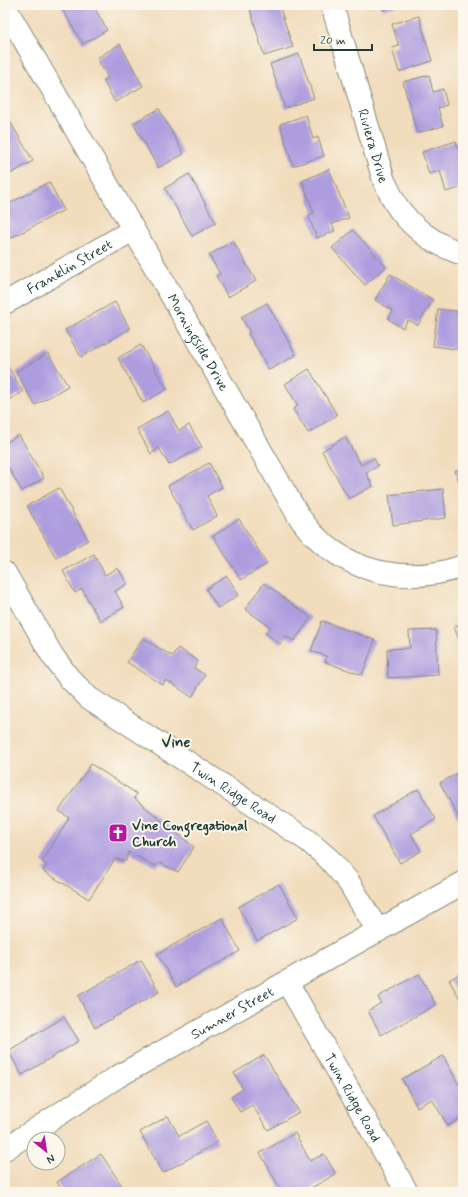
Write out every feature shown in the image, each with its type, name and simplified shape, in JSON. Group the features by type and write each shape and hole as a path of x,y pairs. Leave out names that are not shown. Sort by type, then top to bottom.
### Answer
{"street":[{"name":"Riviera Drive","path":"332,5 384,181 395,203 410,222 429,238 450,250 463,254"},
{"name":"Morningside Drive","path":"5,7 298,515 313,534 332,550 352,562 375,571 405,576 423,575 447,571 463,566"},
{"name":"Franklin Street","path":"5,303 133,230"},
{"name":"Twin Ridge Road","path":"5,572 52,655 69,678 89,698 307,840 329,859 348,881 378,930"},
{"name":"Sumner Street","path":"5,1150 117,1077 463,883"},
{"name":"Twin Ridge Road","path":"287,982 407,1192"}],"building":[{"path":"64,5 93,5 107,30 83,44 61,7"},
{"path":"264,5 279,5 293,47 264,56 250,9"},
{"path":"381,5 400,5 383,10"},
{"path":"419,16 432,61 399,72 392,48 399,46 392,24"},
{"path":"120,44 143,86 115,102 103,81 108,78 97,58"},
{"path":"299,54 314,98 285,108 270,64"},
{"path":"429,75 433,92 443,89 447,105 438,108 443,126 417,133 403,82"},
{"path":"159,109 184,154 158,168 133,123"},
{"path":"306,115 313,139 318,137 324,156 293,166 280,124"},
{"path":"11,123 33,161 5,177 5,126"},
{"path":"456,141 463,165 463,187 446,192 440,171 429,174 422,152"},
{"path":"329,169 349,218 332,224 335,231 317,238 308,215 314,213 302,181"},
{"path":"189,174 216,223 192,236 165,188"},
{"path":"49,182 64,210 11,238 5,228 5,206"},
{"path":"353,230 386,267 365,285 332,248"},
{"path":"233,241 256,281 228,297 216,276 220,274 209,255"},
{"path":"390,274 433,300 418,325 408,320 403,328 388,319 393,311 375,300"},
{"path":"115,302 130,329 81,357 65,330"},
{"path":"267,303 296,355 269,370 248,333 250,332 241,317"},
{"path":"438,309 463,312 463,350 433,346"},
{"path":"141,345 167,389 143,403 118,358"},
{"path":"48,353 68,386 35,405 16,372"},
{"path":"5,363 23,392 5,402"},
{"path":"309,369 337,415 308,433 293,409 298,406 285,384"},
{"path":"168,411 179,431 189,425 202,447 169,465 159,448 151,454 137,429"},
{"path":"19,435 44,478 22,491 5,462 5,443"},
{"path":"345,437 361,465 374,458 378,466 366,473 373,486 349,499 322,451"},
{"path":"209,463 222,487 207,496 217,516 193,530 168,486"},
{"path":"463,468 463,492 455,471"},
{"path":"59,488 88,540 56,558 27,506"},
{"path":"443,489 446,518 393,525 389,495"},
{"path":"239,519 267,564 241,580 213,536"},
{"path":"94,554 105,575 118,568 127,584 115,591 124,607 100,621 82,589 75,593 63,571"},
{"path":"227,576 239,595 218,608 206,589"},
{"path":"264,583 311,618 294,641 286,636 280,644 265,633 270,627 245,609"},
{"path":"322,621 375,640 362,675 325,662 326,656 311,651"},
{"path":"463,623 463,650 454,627"},
{"path":"436,630 438,675 388,678 387,649 410,648 409,631"},
{"path":"143,638 172,656 178,648 198,661 194,668 205,675 192,697 166,680 163,685 127,662"},
{"name":"Vine Congregational Church","path":"91,764 137,794 134,798 194,847 178,872 160,863 155,866 128,852 126,861 115,859 89,899 43,871 47,865 42,862 69,818 59,811"},
{"path":"463,770 463,823 462,824 440,783"},
{"path":"418,789 436,819 411,834 421,851 400,863 373,816"},
{"path":"279,884 298,918 257,941 238,907"},
{"path":"222,918 240,951 176,987 157,954"},
{"path":"141,960 159,992 95,1028 78,996"},
{"path":"463,972 463,1004 449,980"},
{"path":"419,974 436,1005 381,1035 368,1011 381,1003 378,997"},
{"path":"64,1017 79,1041 22,1075 8,1051"},
{"path":"264,1055 299,1112 268,1130 252,1105 240,1112 231,1097 243,1089 234,1073"},
{"path":"443,1056 463,1092 463,1117 448,1126 432,1099 417,1107 402,1079"},
{"path":"168,1116 179,1136 206,1121 218,1142 163,1173 140,1132"},
{"path":"295,1133 310,1161 324,1154 336,1174 304,1192 282,1192 260,1153"},
{"path":"101,1154 126,1192 63,1192 57,1182"}],"place":[{"name":"Vine Congregational Church","path":"118,833"}],"district":[{"name":"Vine","path":"176,742"}]}
